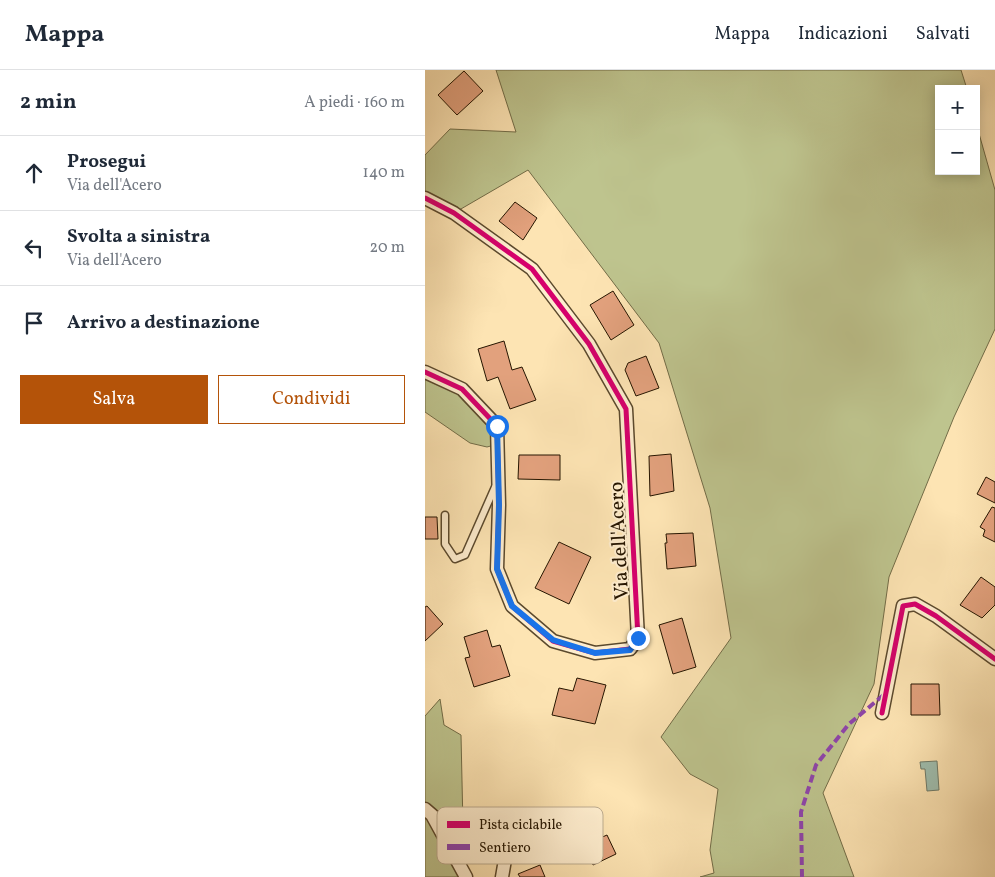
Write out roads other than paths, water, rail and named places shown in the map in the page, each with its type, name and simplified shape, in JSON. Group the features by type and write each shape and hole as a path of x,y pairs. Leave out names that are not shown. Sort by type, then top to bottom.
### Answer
{"street":[{"name":"Via dell'Acero","path":"425,198 454,213 532,269 589,344 626,409 638,638 630,650 595,653 553,640 512,606 497,569 499,479 497,426 462,389 425,372"},
{"path":"882,713 903,606 915,604 937,616 995,659"},
{"path":"425,809 432,815 437,824"},
{"path":"458,864 465,877"},
{"path":"501,877 504,864"}],"lane":[{"path":"445,515 445,544 455,559 465,554 499,479"}]}
